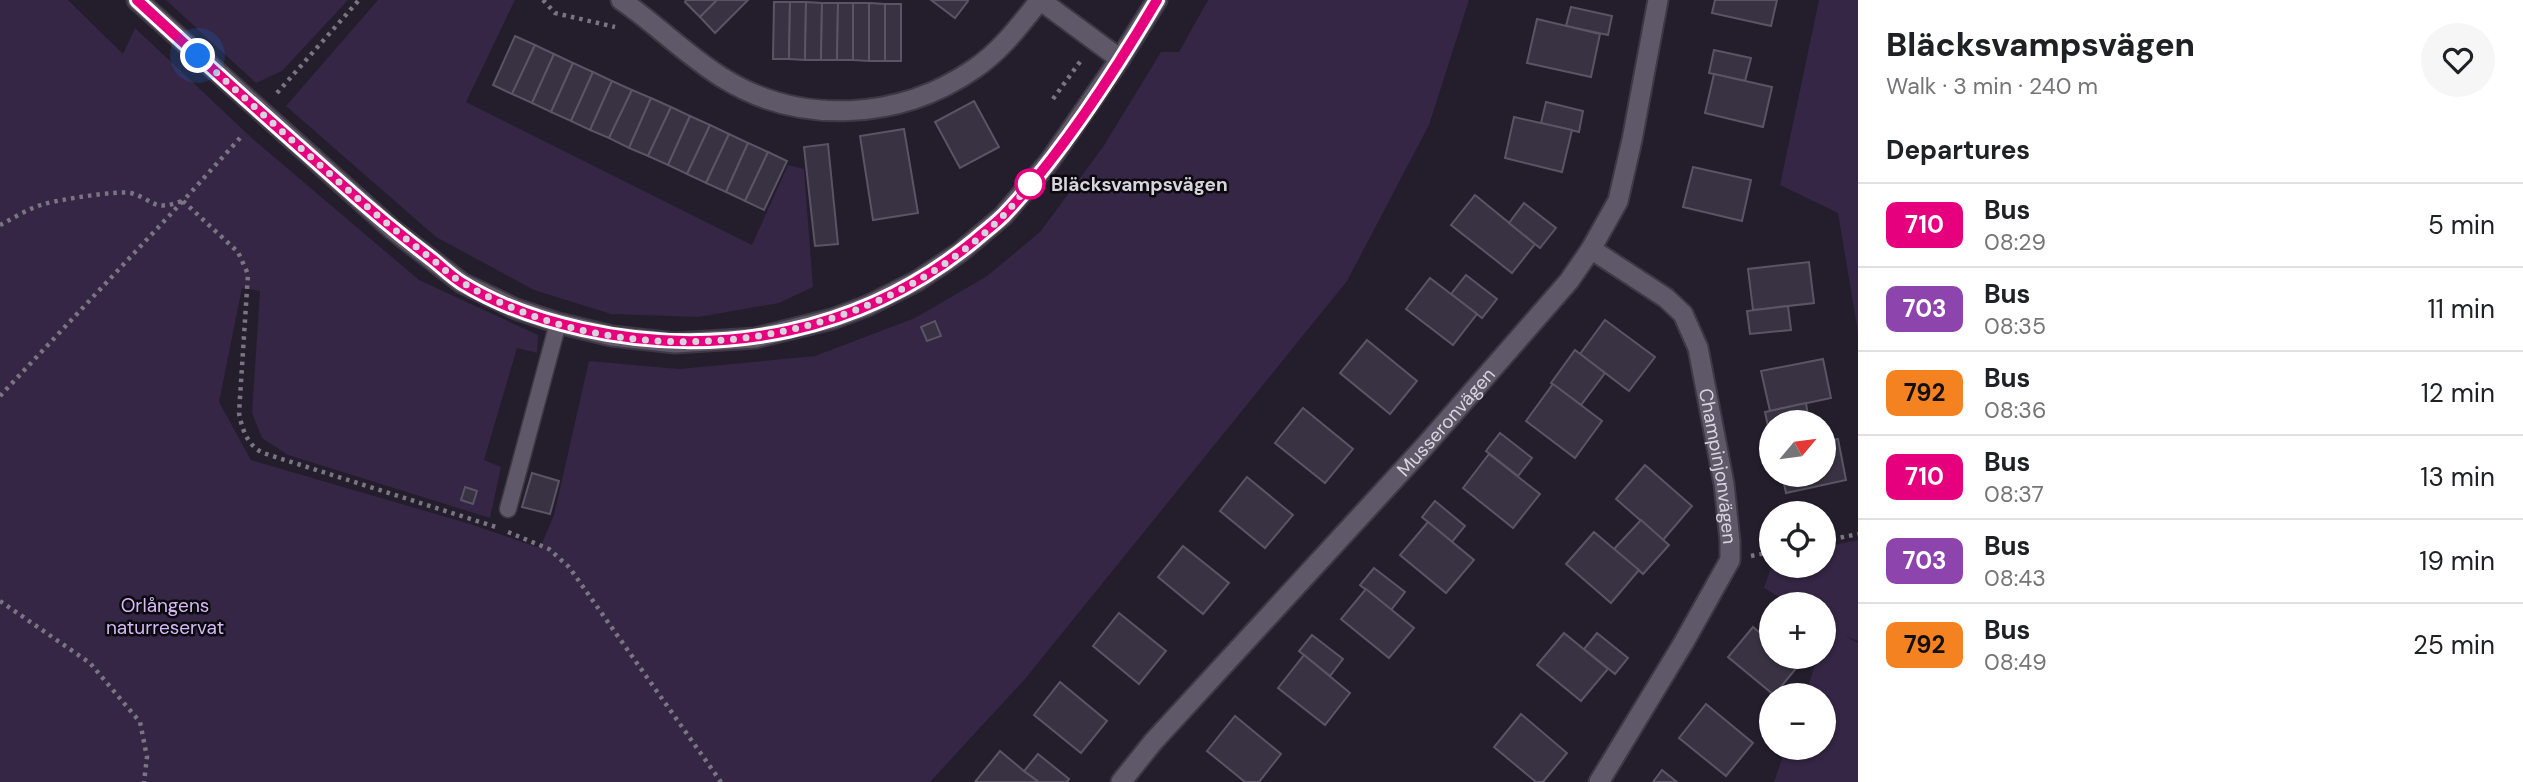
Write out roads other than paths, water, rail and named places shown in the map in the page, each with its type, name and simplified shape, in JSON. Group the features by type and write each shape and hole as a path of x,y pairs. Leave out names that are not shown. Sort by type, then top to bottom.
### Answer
{"street":[{"path":"137,0 392,229 462,283 516,309 558,324 625,337 675,342 722,341 793,330 867,306 917,281 959,253 1003,216 1049,162 1120,60 1157,0"},
{"path":"621,0 724,79 759,96 791,106 830,111 890,106 943,88 992,55 1013,35 1040,0 1085,45 1120,60"},
{"name":"Musseronvägen","path":"1121,782 1153,742 1433,436 1569,281 1591,249 1618,201 1658,0"},
{"name":"Champinjonvägen","path":"1591,249 1666,299 1683,314 1698,348 1724,484 1730,541 1730,560 1599,782"}],"lane":[{"path":"508,509 558,324"}],"place":[{"name":"Bläcksvampsvägen","path":"1030,184"}],"park label":[{"name":"Orlångens naturreservat","path":"165,616"}]}
